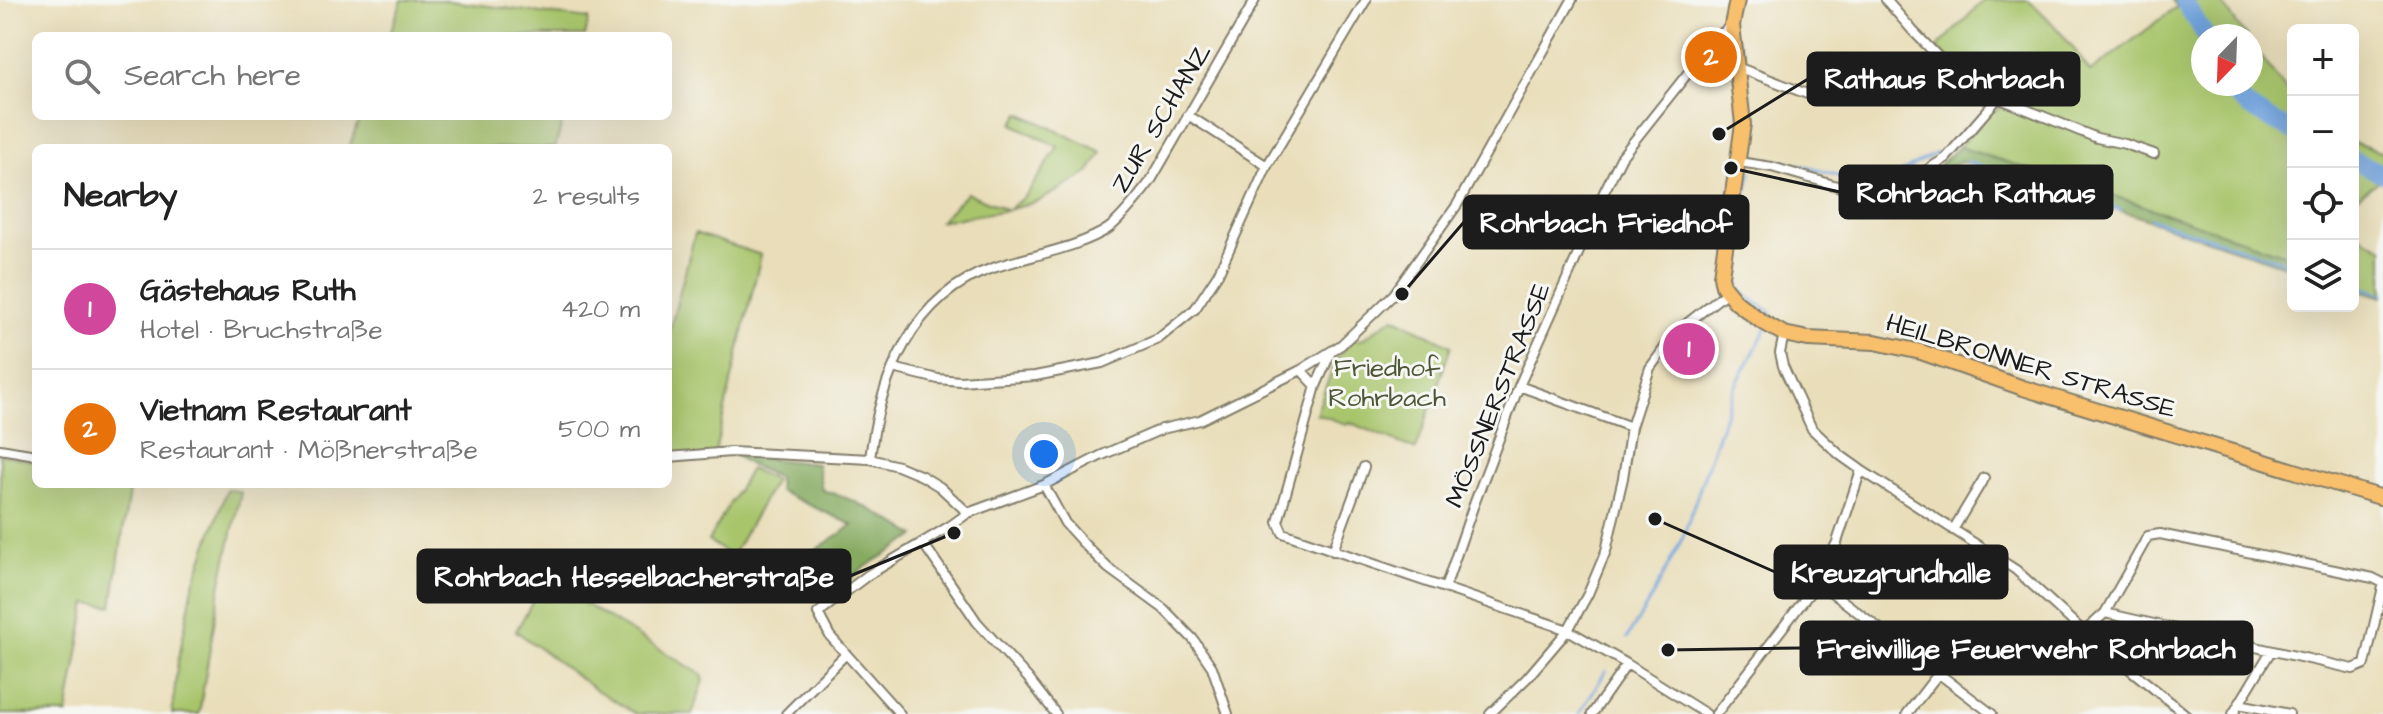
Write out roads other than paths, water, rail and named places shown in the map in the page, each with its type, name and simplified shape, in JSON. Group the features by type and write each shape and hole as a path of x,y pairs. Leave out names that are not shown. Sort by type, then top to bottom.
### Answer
{"main road":[{"path":"1727,292 1721,276 1722,263 1743,124 1732,25 1737,0"},
{"name":"HEILBRONNER STRASSE","path":"1727,292 1736,302 1773,327 1825,341 1875,342 1911,349 2036,392 2383,498"}],"street":[{"name":"ZUR SCHANZ","path":"870,459 881,400 893,368 905,341 928,307 963,281 990,269 1092,237 1108,228 1129,209 1150,182 1255,0"},
{"path":"893,368 949,380 1022,378 1102,363 1158,339 1195,309 1218,274 1267,166 1366,0"},
{"path":"900,714 830,636 818,613 868,575 968,513 1044,485 1162,429 1200,420 1331,352 1377,313 1394,294 1457,205 1572,0"},
{"path":"1886,0 1954,73 1983,92 2082,132 2154,154"},
{"name":"MÖSSNERSTRASSE","path":"1445,588 1519,386 1622,156 1715,39 1732,25"},
{"path":"1736,67 1820,99"},
{"path":"1739,162 1772,167 1861,193 1886,195 1946,158 1998,98"},
{"path":"1188,115 1267,166"},
{"path":"1490,714 1527,678 1568,630 1602,562 1623,478 1631,427 1650,368 1676,332 1727,292"},
{"path":"1773,327 1783,366 1812,429 1861,470 2016,570 2084,632 2185,714"},
{"path":"1331,352 1316,386 1278,522 1283,533 1568,630 1706,714"},
{"path":"1301,370 1316,386"},
{"path":"1519,386 1631,427"},
{"path":"0,449 32,454"},
{"path":"672,457 731,452 870,459 922,476 940,487 968,513"},
{"path":"1333,551 1364,467"},
{"path":"1716,714 1818,582 1837,542 1861,470"},
{"path":"1953,530 1984,478"},
{"path":"1044,485 1065,523 1085,545 1108,568 1164,609 1193,639 1212,667 1228,714"},
{"path":"2084,632 2105,613 2148,536 2160,534 2373,578 2383,585 2365,664 2353,669 2105,613"},
{"path":"923,543 977,622 1056,714"},
{"path":"1818,582 1992,714"},
{"path":"2233,714 2271,651"},
{"path":"786,714 846,654"},
{"path":"1592,714 1627,664"},
{"path":"1907,714 1938,674"},
{"path":"2239,704 2289,714"}],"waterway":[{"path":"2183,0 2198,24"},
{"path":"2236,96 2247,106 2287,128"},
{"path":"1759,158 1799,165 1876,186 1936,153"},
{"path":"1966,162 2121,210"},
{"path":"2359,163 2383,174"},
{"path":"1751,172 1740,215 1734,265 1741,290 1772,312 1769,322"},
{"path":"2151,219 2287,263"},
{"path":"2359,286 2383,294"},
{"path":"1627,638 1683,537 1734,389 1766,329"},
{"path":"1579,714 1606,671"}],"place":[{"name":"Vietnam Restaurant","path":"1711,57"},
{"name":"Rathaus Rohrbach","path":"1719,134"},
{"name":"Rohrbach Rathaus","path":"1731,168"},
{"name":"Rohrbach Friedhof","path":"1402,294"},
{"name":"Gästehaus Ruth","path":"1689,349"},
{"name":"Kreuzgrundhalle","path":"1655,519"},
{"name":"Rohrbach Hesselbacherstraße","path":"954,533"},
{"name":"Freiwillige Feuerwehr Rohrbach","path":"1668,650"}],"park label":[{"name":"Friedhof Rohrbach","path":"1387,383"}]}
